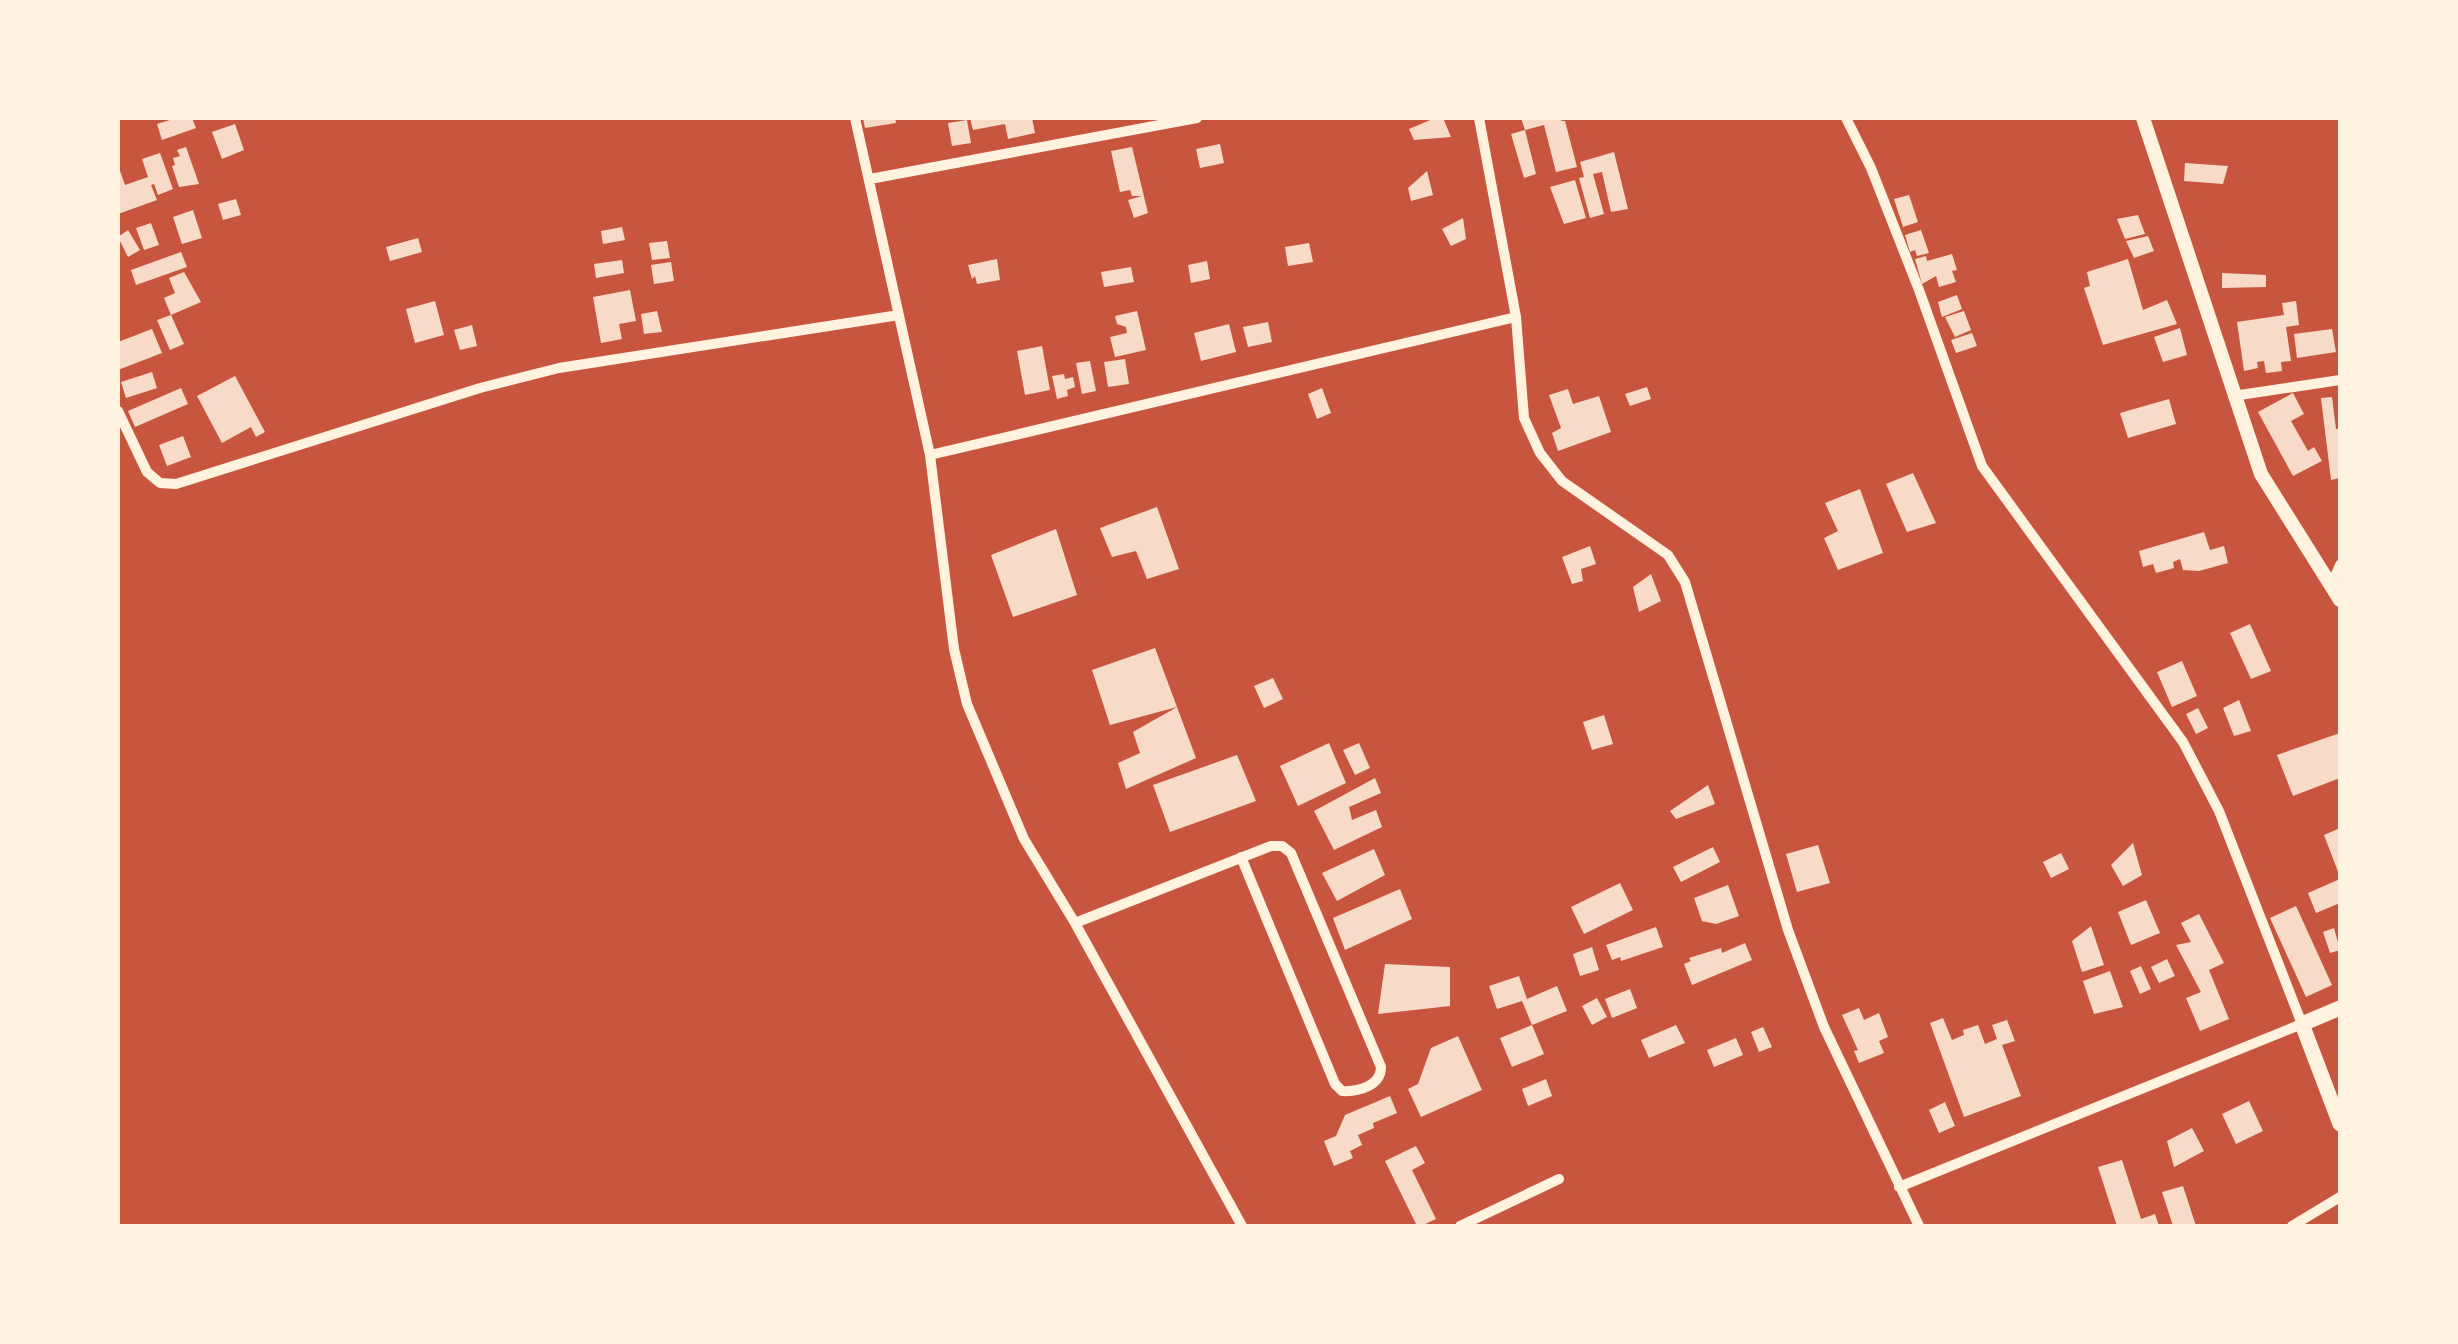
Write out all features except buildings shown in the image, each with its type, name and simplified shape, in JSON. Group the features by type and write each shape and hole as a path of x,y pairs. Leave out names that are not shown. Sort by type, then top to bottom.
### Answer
{"main road":[{"path":"2340,1008 2302,1024 2340,1124"}],"street":[{"path":"855,118 930,455 954,649 967,704 1024,839 1075,923 1242,1226"},
{"path":"870,180 1197,118"},
{"path":"1479,118 1516,317 1524,418 1540,453 1562,481 1668,555 1685,582 1794,946 1824,1027 1918,1226"},
{"path":"1846,118 1871,168 1919,290 1982,466 2183,742 2219,810 2302,1024 1899,1187"},
{"path":"2143,118 2261,474 2340,600"},
{"path":"118,411 147,472 160,483 176,484 480,388 559,368 899,314"},
{"path":"930,455 1516,317"},
{"path":"2233,396 2340,380"},
{"path":"2331,586 2340,566"},
{"path":"1075,923 1270,846 1282,846 1292,853 1382,1067 1376,1082 1354,1092 1342,1091 1335,1084 1241,858"},
{"path":"1460,1226 1559,1179"},
{"path":"2292,1226 2340,1197"}]}
